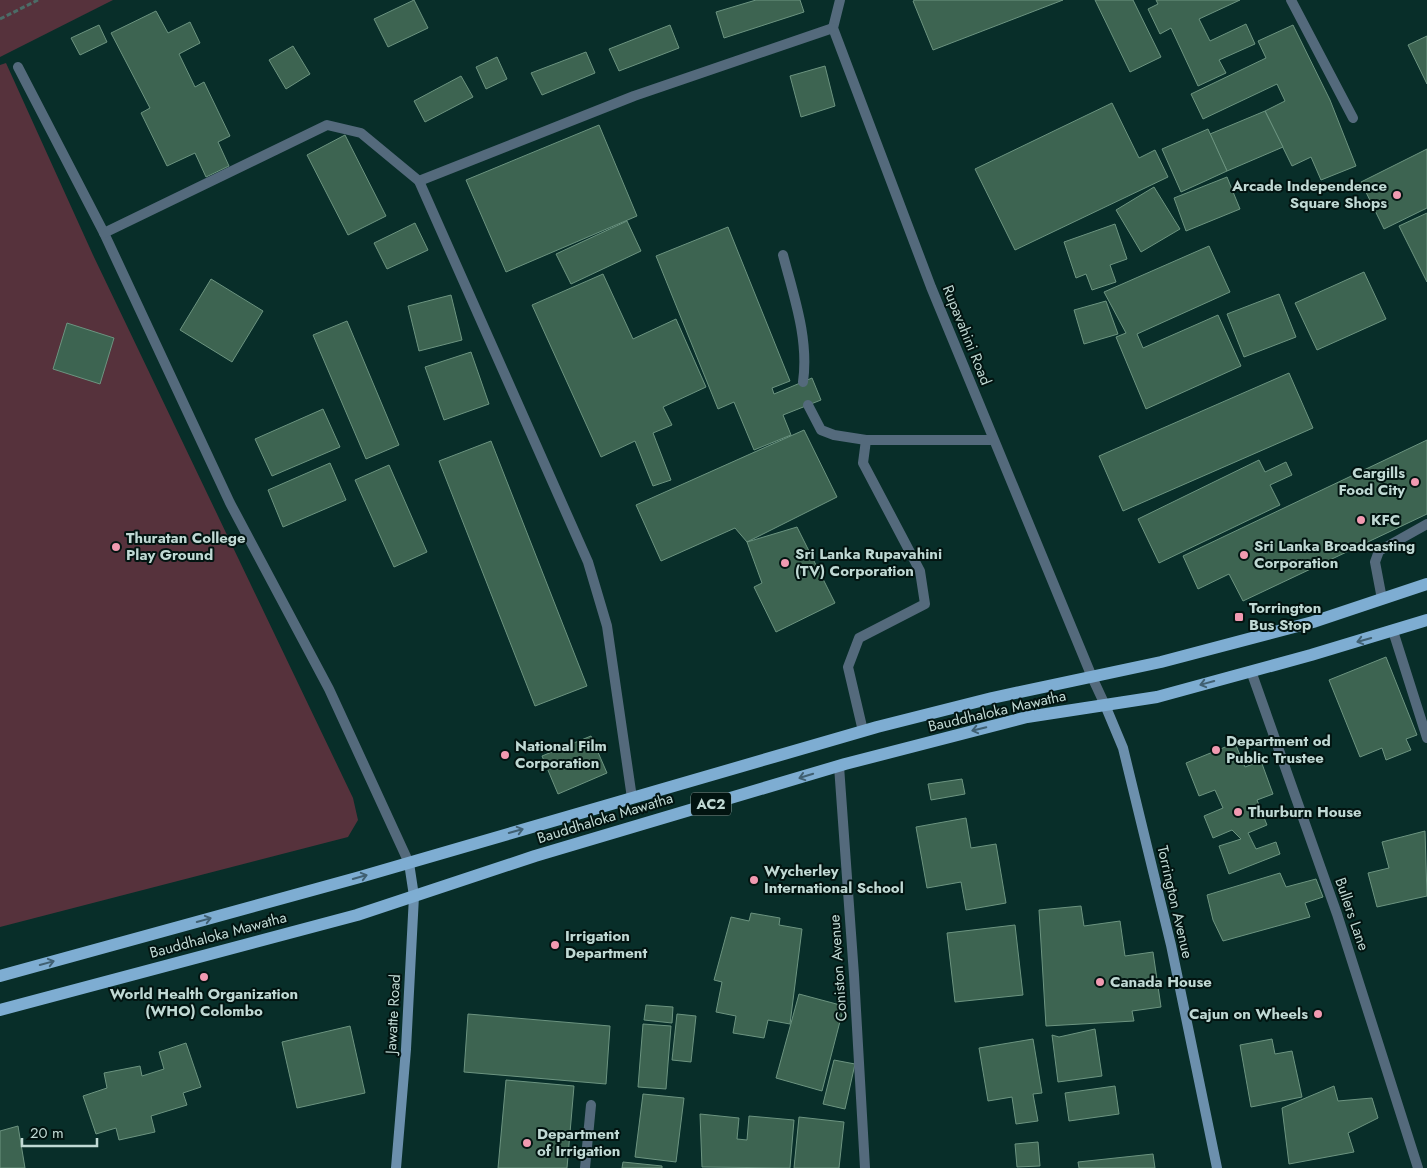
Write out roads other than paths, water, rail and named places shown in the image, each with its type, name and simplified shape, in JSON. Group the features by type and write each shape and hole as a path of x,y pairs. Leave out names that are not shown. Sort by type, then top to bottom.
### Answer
{"main road":[{"name":"Bauddhaloka Mawatha","path":"0,976 408,863 863,731 992,698 1161,662 1314,622 1427,584"},
{"name":"Bauddhaloka Mawatha","path":"0,1010 357,915 535,856 839,766 1027,717 1157,697 1427,620"},
{"name":"Torrington Avenue","path":"1104,705 1123,748 1130,776 1171,945 1217,1168"},
{"name":"Jawatte Road","path":"396,1168 406,1049 414,896 408,863"}],"street":[{"path":"419,181 634,96 833,28 840,0"},
{"path":"1291,0 1353,118"},
{"name":"Rupavahini Road","path":"833,28 931,288 1104,705"},
{"path":"18,66 104,233 230,503 329,689 408,863"},
{"path":"104,233 327,125 361,133 419,181 588,562 606,626 632,798"},
{"path":"784,255 804,339 806,362 803,382"},
{"path":"808,405 821,430 834,435 866,440 993,440"},
{"path":"863,731 848,667 859,638 925,604 920,571 863,463 866,440"},
{"path":"1382,599 1375,562 1379,551 1427,524"},
{"path":"1393,631 1427,738"},
{"name":"Bullers Lane","path":"1251,671 1337,914 1418,1168"},
{"name":"Coniston Avenue","path":"839,766 854,975 864,1168"},
{"path":"585,1168 591,1104"}],"place":[{"name":"Arcade Independence Square Shops","path":"1397,195"},
{"name":"Cargills Food City","path":"1415,482"},
{"name":"KFC","path":"1361,520"},
{"name":"Thuratan College Play Ground","path":"116,547"},
{"name":"Sri Lanka Broadcasting Corporation","path":"1244,555"},
{"name":"Sri Lanka Rupavahini (TV) Corporation","path":"785,563"},
{"name":"Torrington Bus Stop","path":"1239,617"},
{"name":"Department od Public Trustee","path":"1216,750"},
{"name":"National Film Corporation","path":"505,755"},
{"name":"Thurburn House","path":"1238,812"},
{"name":"Wycherley International School","path":"754,880"},
{"name":"Irrigation Department","path":"555,945"},
{"name":"World Health Organization (WHO) Colombo","path":"204,977"},
{"name":"Canada House","path":"1100,982"},
{"name":"Cajun on Wheels","path":"1318,1014"},
{"name":"Department of Irrigation","path":"527,1143"}]}
